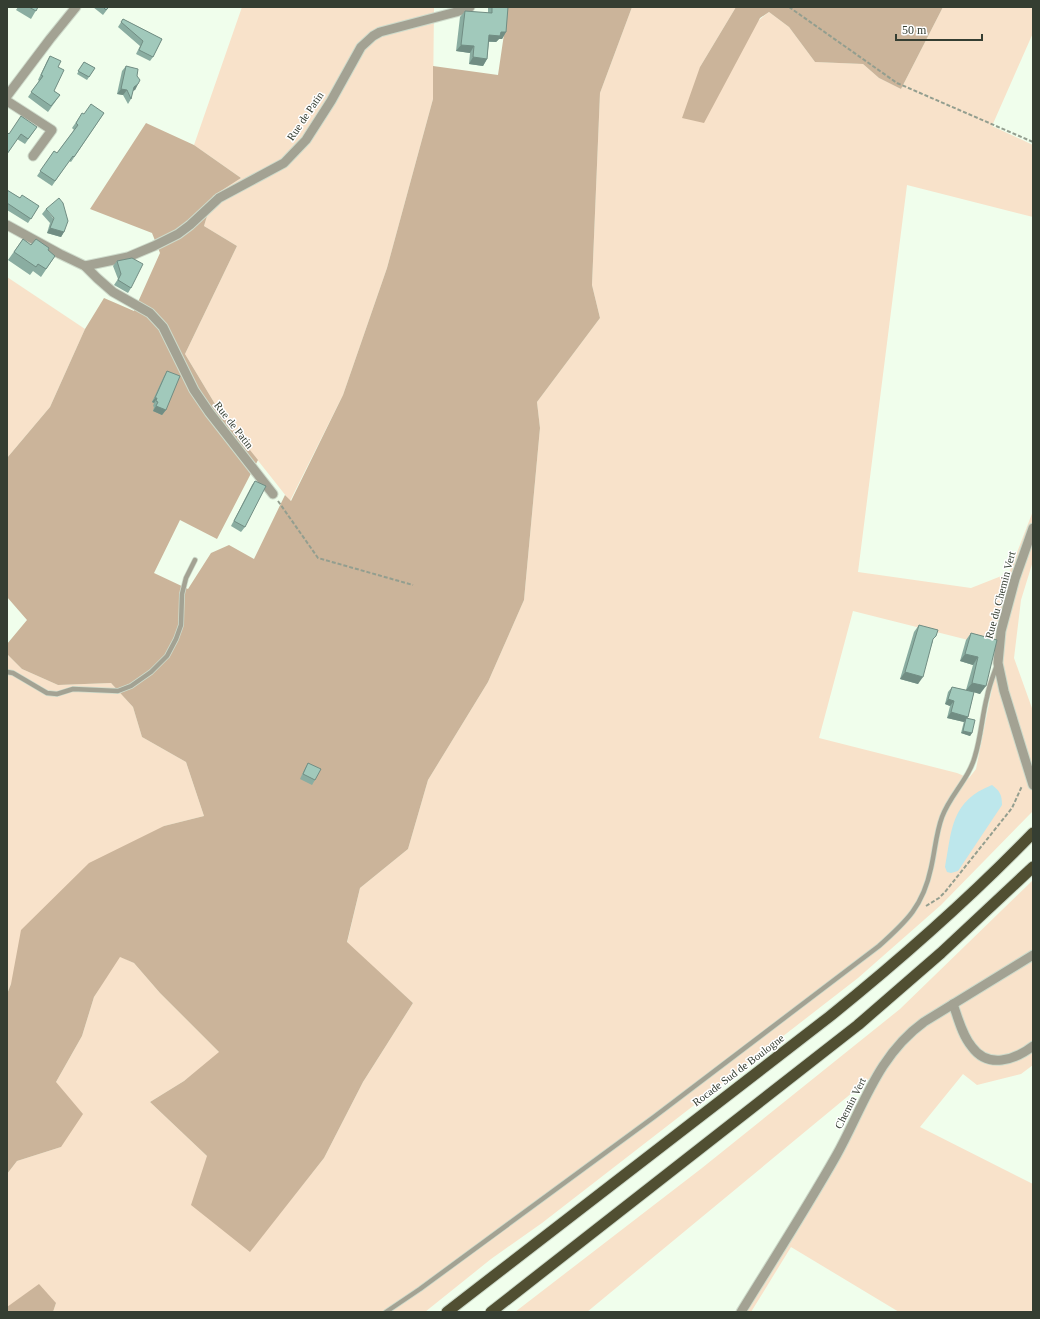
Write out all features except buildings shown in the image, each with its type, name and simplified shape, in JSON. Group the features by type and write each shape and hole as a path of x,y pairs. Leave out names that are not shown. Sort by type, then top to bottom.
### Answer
{"highway":[{"name":"Rocade Sud de Boulogne","path":"447,1312 880,975 959,906 1033,833"},
{"path":"490,1312 858,1025 941,953 1033,866"}],"street":[{"path":"7,96 76,7"},
{"name":"Rue de Patin","path":"85,266 128,258 178,234 219,198 284,163 306,140 331,101 359,50 373,36 380,32 470,7"},
{"path":"7,101 52,130 33,156"},
{"name":"Rue de Patin","path":"7,225 85,266 96,278 113,292 150,313 158,321 163,327 194,390 209,412 272,494"},
{"name":"Rue du Chemin Vert","path":"1033,528 1001,631 998,663 1002,684 1033,785"},
{"name":"Chemin Vert","path":"741,1312 836,1156 886,1060 902,1040 912,1030 1033,955"},
{"path":"953,1004 967,1040 972,1048 981,1056 991,1060 1010,1059 1022,1054 1033,1046"}],"lane":[{"path":"7,672 13,673 47,694 57,694 73,690 118,692 131,686 151,672 167,656 176,639 181,625 182,594 186,578 195,560"},
{"path":"386,1312 715,1072 898,930 914,912 925,892 941,819 967,777 975,756 987,695 998,663"}],"path":[{"path":"789,7 897,83 1033,142"},
{"path":"272,494 318,558 413,585"},
{"path":"914,912 930,904 939,898 944,892 1012,808 1029,772"}],"shaded area":[{"path":"242,7 434,7 433,99 387,268 343,395 290,501 221,414 185,354 237,246 204,226 213,195 241,178 194,145"},
{"path":"508,7 632,7 600,93 592,285 600,318 537,402 540,428 524,600 488,682 428,780 408,849 360,888 347,942 413,1003 363,1082 324,1158 250,1252 191,1205 207,1156 150,1102 184,1081 219,1052 160,993 134,963 120,957 94,997 82,1036 56,1082 83,1114 61,1147 17,1161 7,1174 7,994 11,984 21,930 89,863 164,826 204,816 186,762 142,737 133,707 111,683 58,685 22,669 7,654 7,644 27,620 7,597 7,458 50,407 85,329 104,298 134,311 160,253 152,233 90,209 146,123 194,145 241,178 213,196 204,226 237,246 185,354 221,414 258,460 217,539 180,520 154,573 188,589 211,553 229,545 254,559 285,495 291,501 343,395 387,268 433,99 433,66 498,75"},
{"path":"632,7 736,7 700,67 769,12 789,27 815,62 863,64 879,78 901,89 943,7 1033,7 1033,33 992,126 1033,145 1033,217 907,185 858,572 971,588 1009,573 1033,511 1033,561 1021,600 1014,658 1033,711 1033,811 941,905 858,978 542,1223 491,1259 425,1312 53,1312 56,1303 7,1307 7,1174 17,1161 61,1147 56,1082 82,1036 94,997 119,956 134,963 160,993 220,1053 184,1081 150,1102 207,1156 250,1251 324,1158 363,1082 413,1003 347,943 360,888 408,849 428,780 488,682 524,600 540,428 537,402 600,318 592,285 600,93","holes":["853,611 1000,648 976,769 969,778 957,773 819,738"]},
{"path":"736,7 943,7 901,89 879,78 863,64 815,62 789,27 769,12 760,18 704,123 682,118 700,67"},
{"path":"7,277 85,329 50,407 7,458"},
{"path":"7,654 22,669 58,685 111,683 133,707 142,737 186,762 204,816 164,826 11,984 7,994"},
{"path":"1033,880 1033,1065 1021,1074 977,1085 963,1074 920,1127 1033,1184 1033,1312 899,1312 791,1247 751,1312 736,1312 834,1152 870,1078 587,1312 515,1312 702,1168 900,1009"},
{"path":"39,1284 56,1303 53,1312 7,1312 7,1307"}],"water":[{"path":"992,785 997,789 1002,798 1002,805 958,871 951,873 947,872 945,867 952,829 961,808 968,799"}]}
